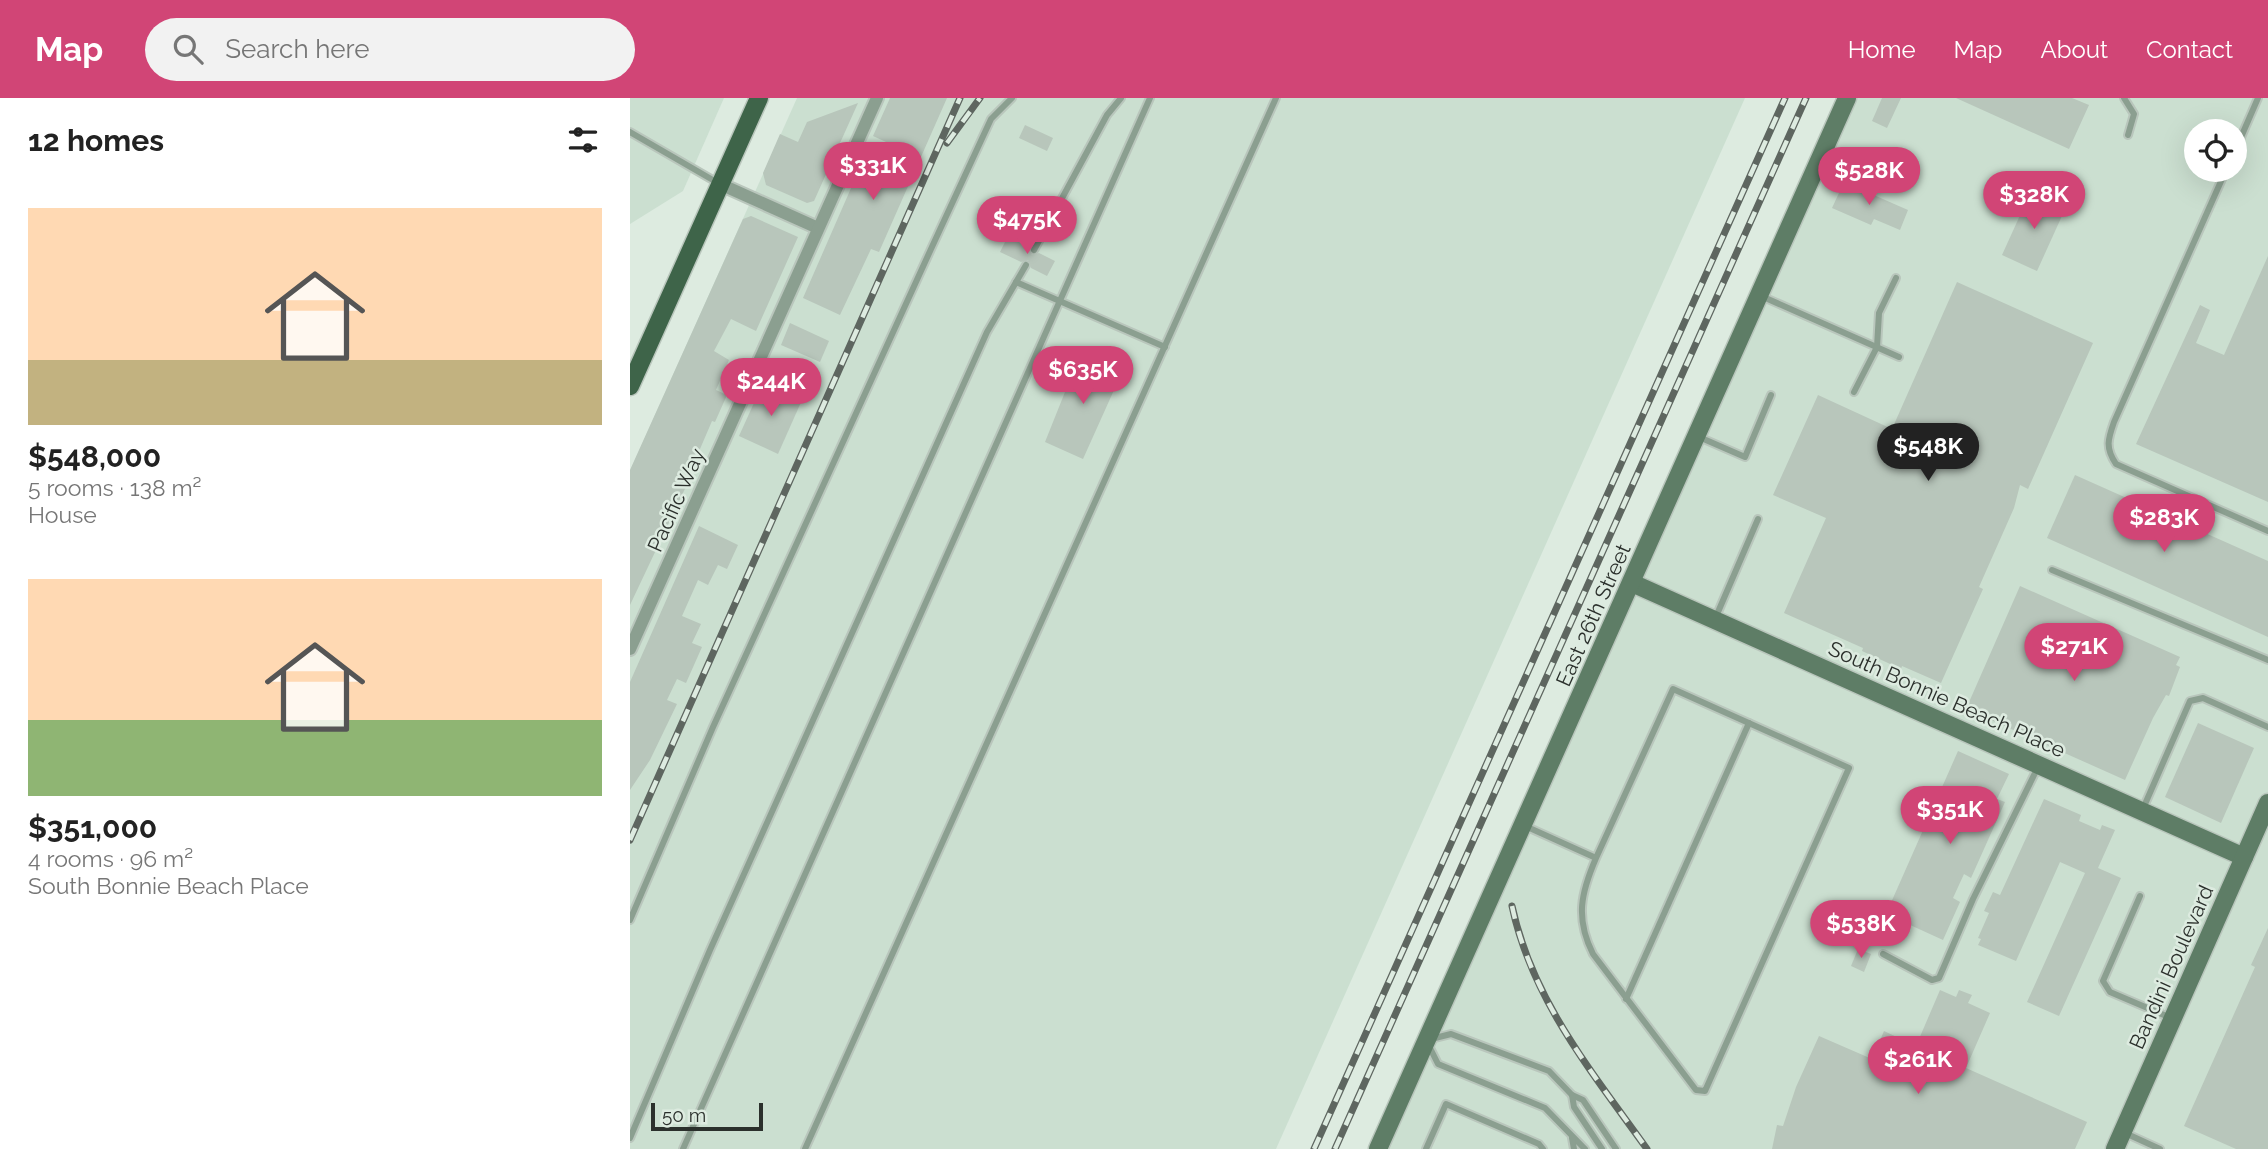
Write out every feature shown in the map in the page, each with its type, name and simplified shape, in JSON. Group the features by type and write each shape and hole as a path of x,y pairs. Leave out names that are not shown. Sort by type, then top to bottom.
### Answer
{"main road":[{"path":"630,386 759,98"}],"street":[{"name":"Pacific Way","path":"630,649 877,98"},
{"name":"East 26th Street","path":"1378,1149 1847,98"},
{"path":"720,184 818,228"},
{"name":"South Bonnie Beach Place","path":"1632,583 2244,857"},
{"name":"Bandini Boulevard","path":"2115,1149 2268,803"}],"lane":[{"path":"630,920 713,727 991,119 1012,98"},
{"path":"1034,250 1107,115 1121,98"},
{"path":"683,1149 1150,98"},
{"path":"805,1149 1276,98"},
{"path":"2124,98 2134,114 2128,135"},
{"path":"2247,123 2258,98"},
{"path":"630,132 720,184"},
{"path":"2221,182 2114,422 2108,439 2108,452 2116,464 2268,531"},
{"path":"630,1138 710,950 982,344 1027,265"},
{"path":"1854,391 1877,347 1879,313 1896,278"},
{"path":"1016,282 1165,347"},
{"path":"1759,295 1899,357"},
{"path":"1697,436 1745,457 1771,395"},
{"path":"1714,620 1758,519"},
{"path":"2052,570 2268,660"},
{"path":"1672,689 1849,768 1705,1091 1696,1090 1626,999 1586,941 1581,894 1596,858 1672,689"},
{"path":"2142,811 2190,701 2203,698 2268,727"},
{"path":"1626,999 1749,723"},
{"path":"1883,954 1932,980 1939,978 1973,899 2039,765"},
{"path":"1523,826 1596,858"},
{"path":"2140,896 2103,981 2110,992 2173,1018"},
{"path":"1586,1149 1572,1138 1545,1108 1438,1064 1427,1040 1451,1034 1498,1054 1542,1067 1572,1095 1583,1100 1616,1149"},
{"path":"1572,1095 1574,1107 1602,1149"},
{"path":"1426,1149 1446,1104 1539,1144 1543,1149"},
{"path":"2123,1132 2160,1149"},
{"path":"1572,1138 1574,1149"}],"shaded area":[{"path":"630,98 724,98 683,191 630,224"},
{"path":"797,98 1745,98 1276,1149 630,1149 630,471"},
{"path":"1836,98 2268,98 2268,1149 1372,1149"}],"building":[{"path":"890,98 947,98 879,252 871,249 840,315 803,298 855,179 879,189 887,168 890,170 899,148 873,136"},
{"path":"1882,98 1901,98 1887,128 1872,121"},
{"path":"1956,98 2072,98 2089,105 2069,149"},
{"path":"858,103 814,201 807,203 766,185 763,173 780,134 798,142 807,122"},
{"path":"1025,125 1053,138 1047,151 1019,138"},
{"path":"1844,182 1908,210 1900,230 1874,219 1871,225 1832,208"},
{"path":"2031,191 2066,207 2037,271 2002,255"},
{"path":"751,216 798,237 756,331 731,319 714,351 729,360 716,390 727,395 715,422 712,421 697,456 700,457 630,605 630,470 743,219"},
{"path":"1008,236 1029,248 1032,255 1039,253 1055,261 1047,276 1031,268 1028,260 1021,262 1000,252"},
{"path":"2268,256 2268,502 2136,444 2200,305 2210,310 2196,343 2224,355"},
{"path":"1957,282 2093,343 2028,489 2020,485 2014,508 1979,587 1983,589 1941,683 1902,666 1901,669 1862,651 1863,648 1784,613 1826,518 1773,495 1818,395 1892,429"},
{"path":"790,323 829,341 820,362 781,345"},
{"path":"1085,353 1123,370 1083,459 1045,442 1071,377 1074,378"},
{"path":"763,383 802,400 778,454 739,436"},
{"path":"2075,475 2268,561 2268,637 2047,538"},
{"path":"699,526 738,545 727,569 718,565 708,585 698,580 682,616 701,624 692,643 702,647 686,683 677,679 667,700 677,704 650,760 630,790 630,682"},
{"path":"2020,586 2180,657 2176,665 2180,667 2169,696 2166,695 2153,718 2125,780 1966,709"},
{"path":"2198,723 2254,748 2221,823 2165,797"},
{"path":"1958,751 2009,774 1997,799 2005,802 1971,878 1964,874 1953,898 1960,902 1943,940 1886,914"},
{"path":"2044,799 2081,815 2079,821 2100,830 2102,825 2115,830 2098,868 2121,878 2059,1016 2027,1002 2085,873 2060,862 2016,961 1978,945 1981,939 1978,938 1989,913 1984,911 1993,892 2000,895"},
{"path":"2268,928 2268,1149 2236,1149 2184,1126 2255,967 2251,965"},
{"path":"1858,949 1871,954 1864,972 1851,966"},
{"path":"1940,990 1956,997 1959,990 1972,995 1968,1003 1990,1013 1966,1068 2087,1122 2075,1149 1772,1149 1777,1125 1783,1126 1796,1087 1819,1036 1872,1059 1884,1031 1916,1046"}],"railway":[{"path":"630,840 960,98"},
{"path":"947,143 980,98"},
{"path":"1314,1149 1785,98"},
{"path":"1335,1149 1806,98"},
{"path":"1512,906 1521,940 1549,1004 1585,1063 1647,1149"}]}
